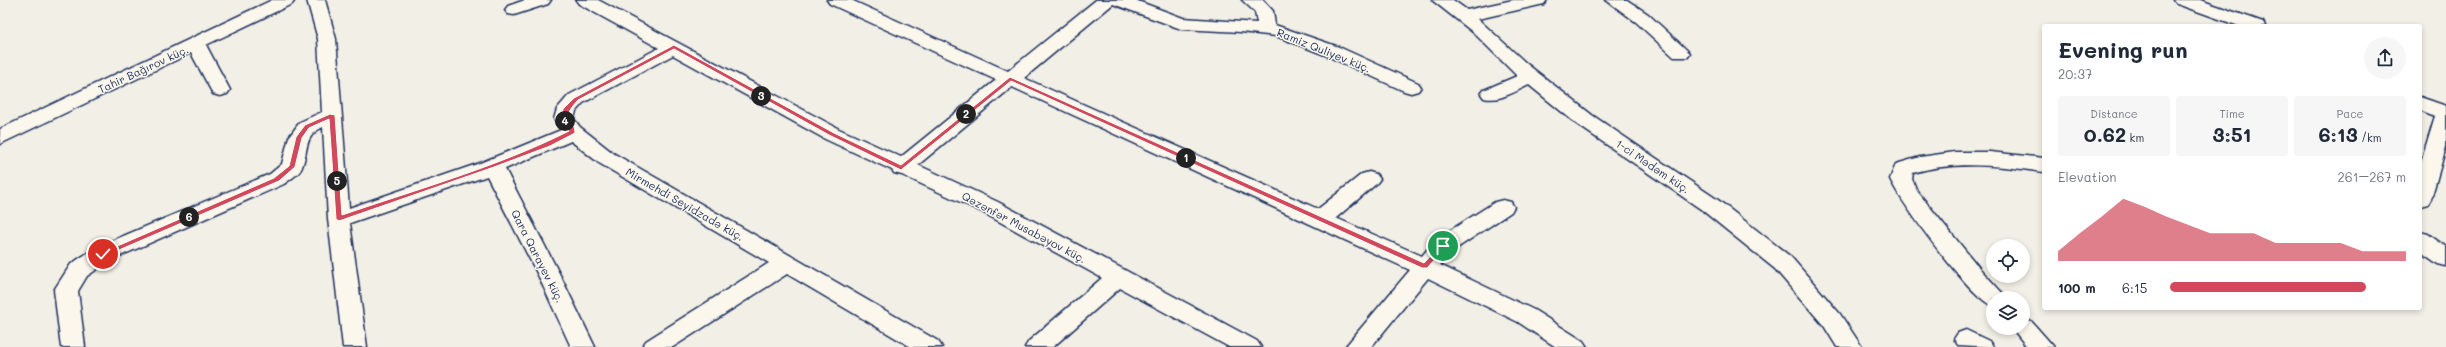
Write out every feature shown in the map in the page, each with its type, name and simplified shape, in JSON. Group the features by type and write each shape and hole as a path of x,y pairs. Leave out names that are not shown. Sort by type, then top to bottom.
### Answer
{"street":[{"name":"Tahir Bağırov küç.","path":"1,136 286,0"},
{"path":"316,0 327,39 339,219 355,347"},
{"path":"514,10 542,0"},
{"name":"Qəzənfər Musabəyov küç.","path":"586,0 832,134 901,168 990,207 1249,347"},
{"path":"836,0 1425,266 1526,316 1575,347"},
{"path":"901,168 1107,0"},
{"name":"Ramiz Quliyev küç.","path":"1118,0 1181,23 1265,28 1300,38 1411,87"},
{"path":"1250,0 1264,10 1267,16 1265,28"},
{"name":"1-ci Mədəm küç.","path":"1442,0 1481,28 1531,77 1585,120 1710,205 1783,263 1832,320 1850,347"},
{"path":"1464,16 1538,0"},
{"path":"1615,0 1642,18 1681,53"},
{"path":"2184,0 2207,4 2252,24"},
{"path":"196,44 220,90"},
{"path":"339,219 492,165 548,144 572,132 564,119 566,109 576,99 674,47"},
{"path":"1491,94 1531,77"},
{"path":"2422,104 2446,113 2422,192"},
{"path":"72,347 66,290 79,270 103,254 277,179 292,167 299,137 307,127 332,115"},
{"name":"Mirmehdi Seyidzadə küç.","path":"572,132 606,158 930,347"},
{"path":"1988,291 1973,276 1908,194 1900,179 1903,169 1920,162 1967,157 2042,165"},
{"name":"Qara Qarayev küç.","path":"492,165 549,275 583,347"},
{"path":"1320,219 1369,179"},
{"path":"1357,347 1443,246 1502,207"},
{"path":"2422,241 2446,258"},
{"path":"654,347 787,263"},
{"path":"1037,347 1118,277"},
{"path":"2030,334 2042,347"}],"route":[{"path":"103,254 277,179 292,167 299,137 307,127 332,115 339,219 492,165 548,144 572,132 564,119 566,109 576,99 674,47 764,98 901,168 1010,79 1425,266 1443,246"}]}
